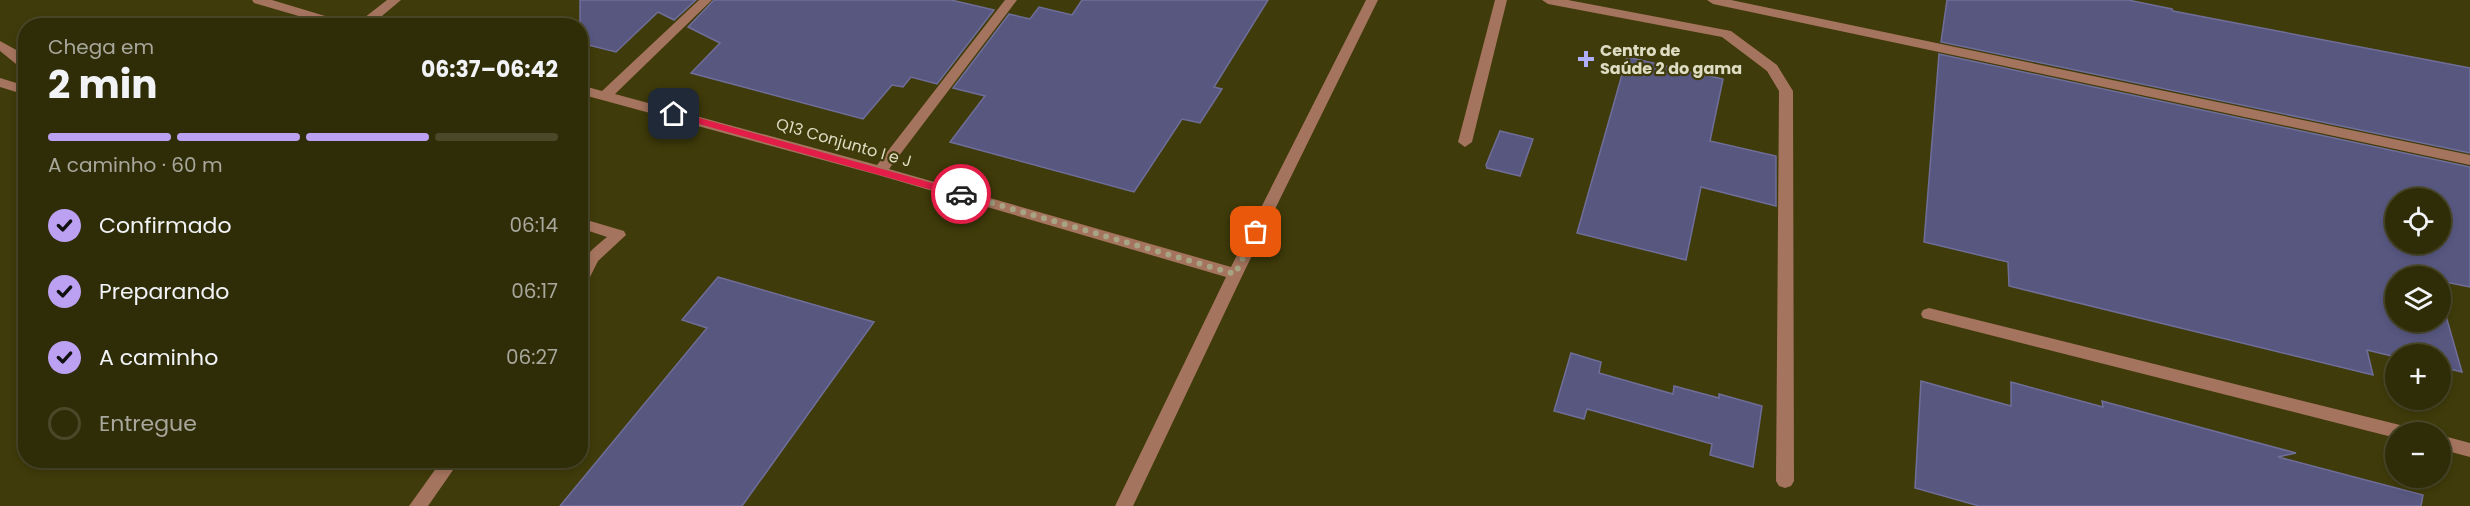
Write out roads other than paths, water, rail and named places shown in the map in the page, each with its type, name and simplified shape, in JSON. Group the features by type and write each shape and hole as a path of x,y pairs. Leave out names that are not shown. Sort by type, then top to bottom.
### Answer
{"street":[{"path":"258,0 321,18"},
{"path":"371,18 394,0"},
{"path":"606,95 706,0"},
{"path":"880,171 1011,0"},
{"path":"1124,506 1235,274 1372,0"},
{"path":"1465,142 1501,0"},
{"path":"1548,0 1726,34 1772,68 1786,92 1785,481"},
{"path":"1713,0 2470,160"},
{"path":"0,45 18,60"},
{"path":"0,82 18,88"},
{"name":"Q13 Conjunto I e J","path":"588,90 880,171 1235,274"},
{"path":"588,225 619,235 592,258 588,266"},
{"path":"1929,314 2385,428"},
{"path":"2451,445 2470,450"},
{"path":"418,506 446,468"}],"place":[{"name":"Centro de Saúde 2 do gama","path":"1586,59"}]}
